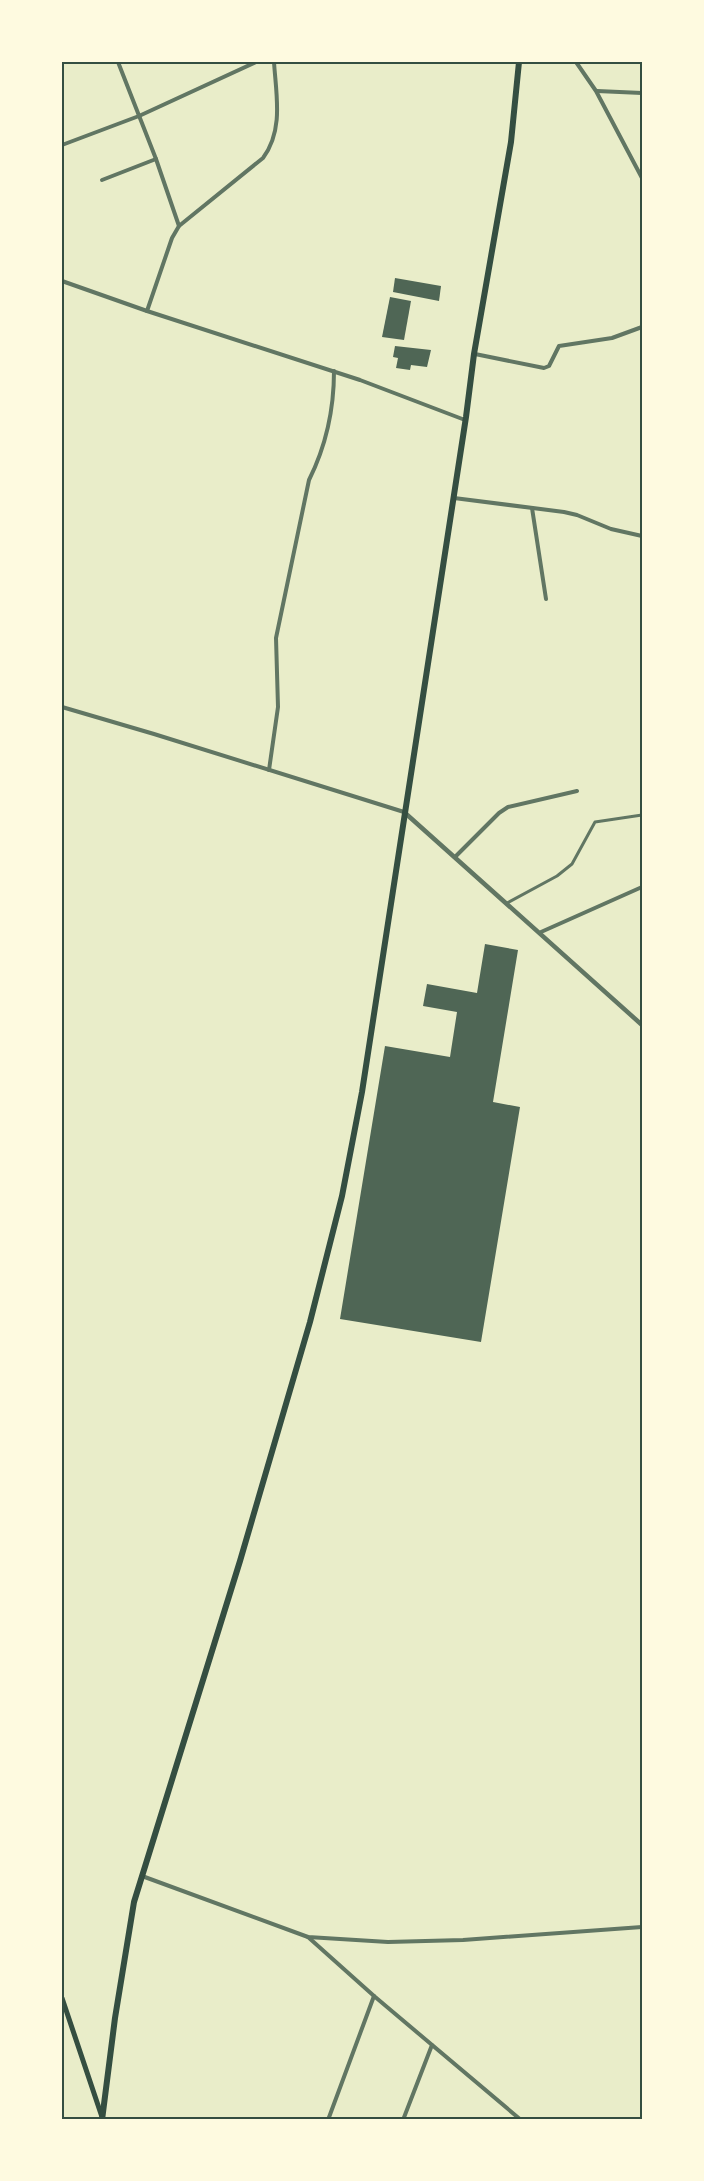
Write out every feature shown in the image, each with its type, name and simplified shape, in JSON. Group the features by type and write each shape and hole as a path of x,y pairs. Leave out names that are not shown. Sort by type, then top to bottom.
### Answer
{"main road":[{"path":"102,2118 129,1926 142,1876 257,1504 310,1322 342,1196 362,1092 466,421 474,354 511,142 519,62"},
{"path":"62,1998 102,2118"}],"street":[{"path":"118,62 156,159 179,226"},
{"path":"62,145 139,116 256,62"},
{"path":"147,311 172,238 179,226 269,151 277,123 274,62"},
{"path":"576,62 596,91 642,178"},
{"path":"596,91 642,93"},
{"path":"102,180 156,159"},
{"path":"62,281 334,371 466,421"},
{"path":"474,354 544,368 549,366 559,346 599,341 642,327"},
{"path":"269,770 278,707 276,638 309,480 320,457 334,398 334,371"},
{"path":"453,498 577,514 611,529 642,536"},
{"path":"532,508 546,599"},
{"path":"62,707 404,812 541,932 642,1025"},
{"path":"642,726 642,737"},
{"path":"455,857 499,813 508,807 577,791"},
{"path":"506,903 556,876 572,864 595,822 642,815"},
{"path":"541,932 642,887"},
{"path":"142,1876 308,1937 388,1942 463,1940 642,1927"},
{"path":"308,1937 374,1996 522,2120"},
{"path":"328,2120 374,1996"},
{"path":"403,2120 432,2044"}],"building":[{"path":"395,278 441,286 439,301 393,292"},
{"path":"390,297 411,301 404,340 382,337"},
{"path":"395,346 431,350 427,367 411,365 410,370 396,368 398,358 393,357"},
{"path":"485,944 518,950 493,1102 520,1107 481,1342 340,1319 385,1046 450,1057 457,1012 423,1006 427,984 477,993"}]}
